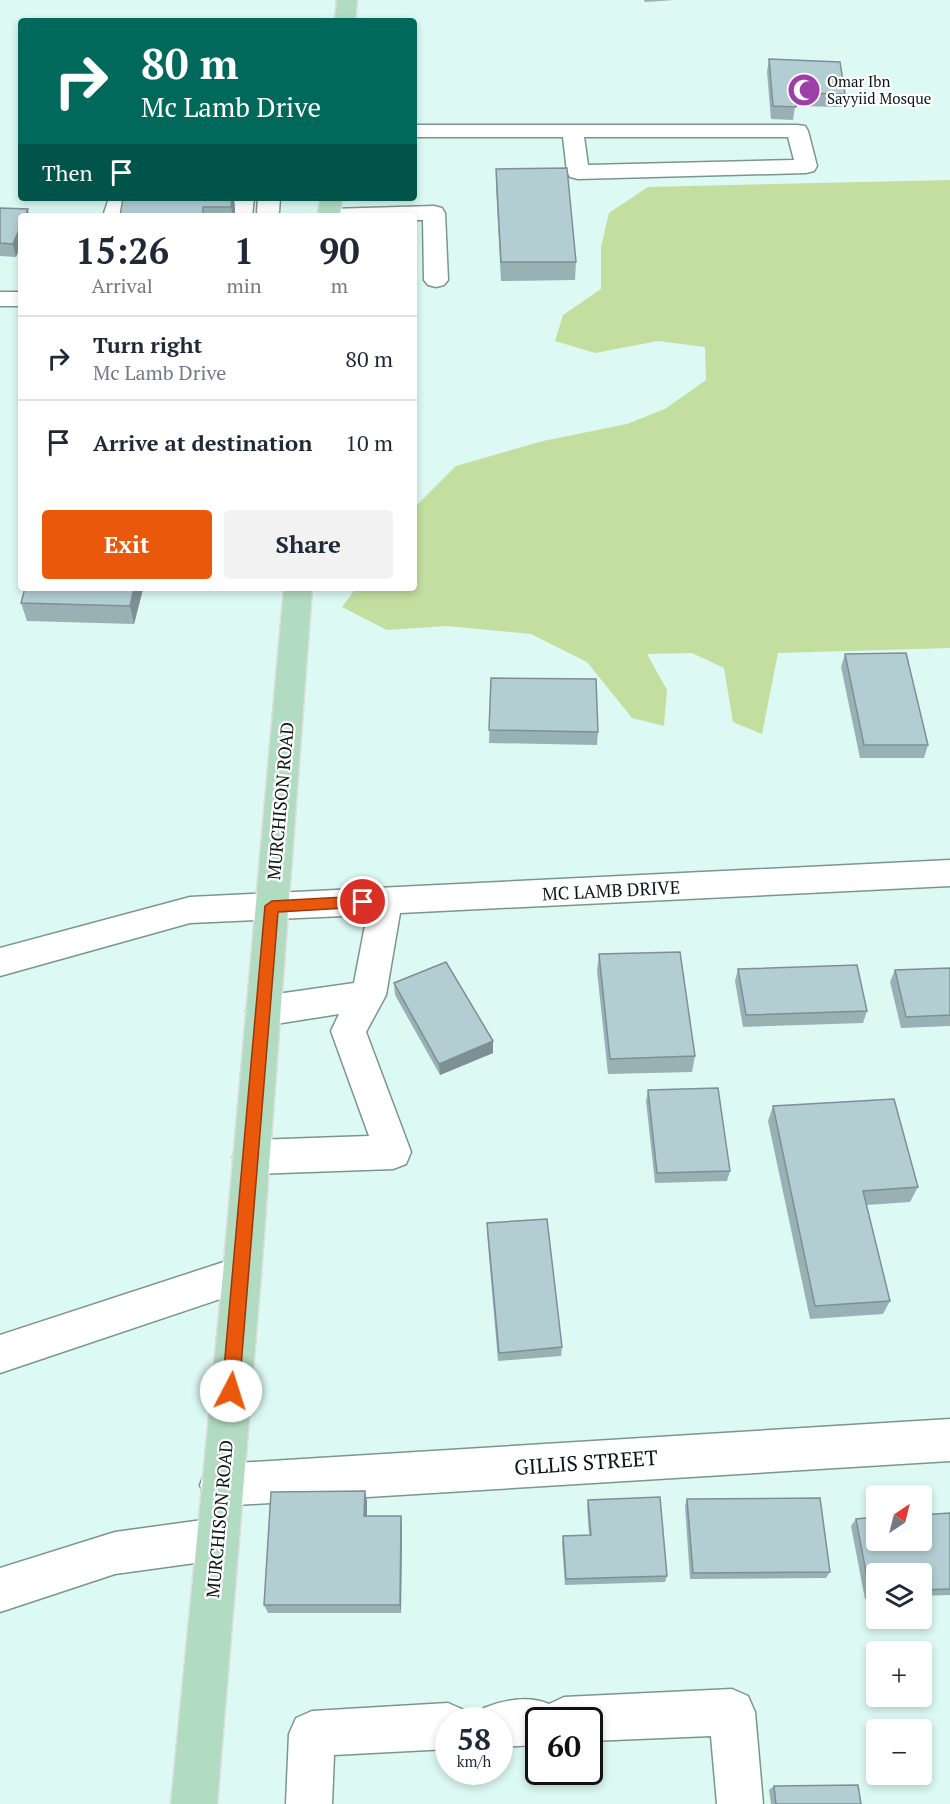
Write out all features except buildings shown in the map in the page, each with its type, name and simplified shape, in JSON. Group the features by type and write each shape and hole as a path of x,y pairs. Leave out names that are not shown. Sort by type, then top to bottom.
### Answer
{"main road":[{"path":"345,18 347,0"},
{"name":"MURCHISON ROAD","path":"194,1804 242,1274 298,591"}],"street":[{"path":"417,131 797,131 806,166 578,172 573,132"},
{"path":"417,213 434,213 436,280"},
{"path":"0,299 18,298"},
{"name":"MC LAMB DRIVE","path":"0,962 190,910 950,873"},
{"path":"251,1156 393,1152 348,1031 369,995 386,901"},
{"path":"263,1011 369,995"},
{"path":"0,1354 242,1274"},
{"name":"GILLIS STREET","path":"222,1485 950,1440"},
{"path":"0,1590 115,1553 217,1539"},
{"path":"603,1718 732,1712 740,1804"},
{"path":"309,1804 312,1734 435,1727"}],"green space":[{"path":"950,180 950,648 778,653 762,734 733,722 724,668 692,653 647,654 667,690 664,726 632,718 587,662 531,634 447,626 387,630 342,607 354,591 417,591 417,505 456,466 543,441 627,424 665,409 706,380 705,347 658,341 595,353 555,341 563,315 601,289 601,247 609,213 648,187"}],"place":[{"name":"Omar Ibn Sayyiid Mosque","path":"804,90"}],"route":[{"path":"231,1391 272,906 363,902"}]}
